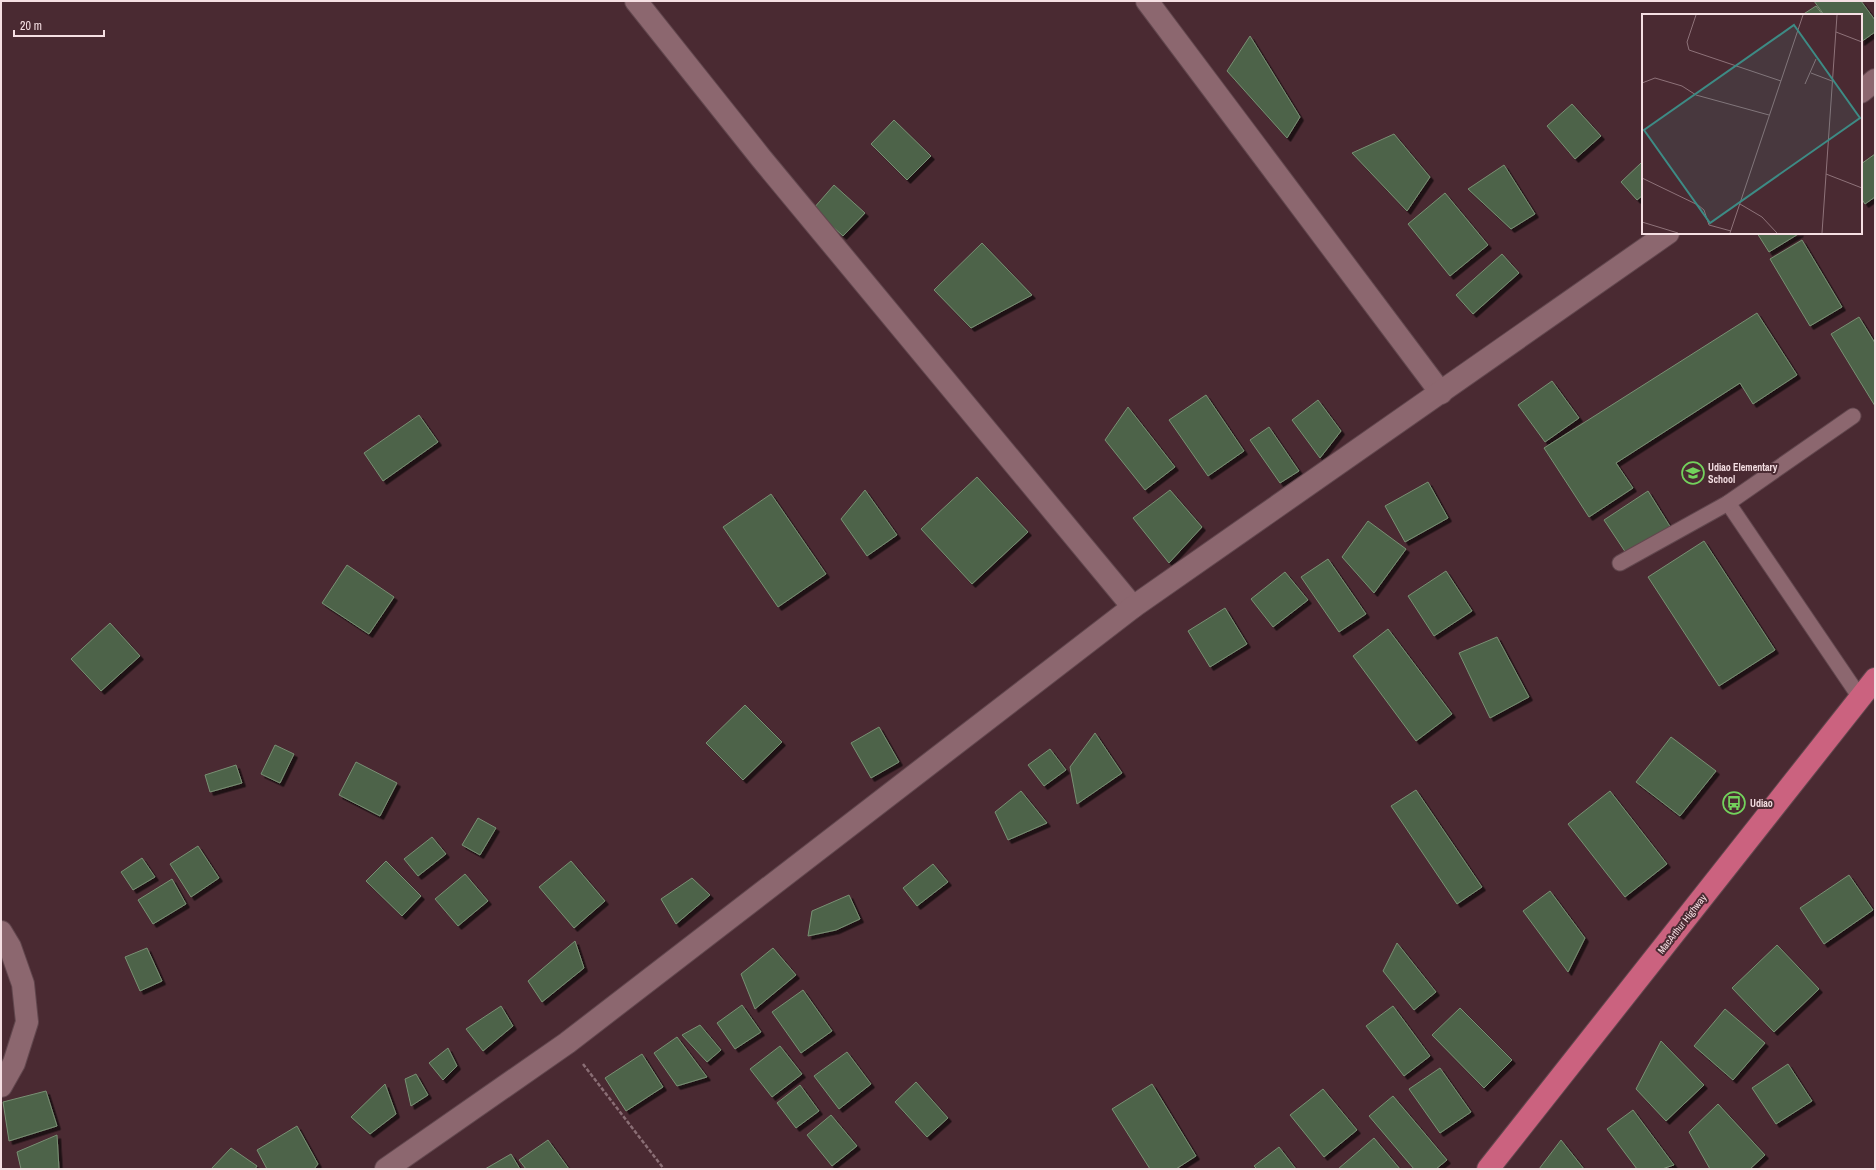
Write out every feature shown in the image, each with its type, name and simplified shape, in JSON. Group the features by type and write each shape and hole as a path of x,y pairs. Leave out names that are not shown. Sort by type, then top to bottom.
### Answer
{"highway":[{"name":"MacArthur Highway","path":"1488,1169 1861,699 1875,679"}],"street":[{"path":"636,1 766,164 1133,607"},
{"path":"1147,1 1441,394"},
{"path":"1862,91 1875,80"},
{"path":"386,1169 567,1043 1133,607 1441,394 1667,234"},
{"path":"1,932 10,947 23,984 27,1022 14,1063 1,1086"}],"lane":[{"path":"1620,563 1728,503 1853,416"},
{"path":"1728,503 1861,699"}],"path":[{"path":"567,1043 664,1169"}],"building":[{"path":"1814,1 1861,1 1875,20 1875,32 1862,41 1862,14 1823,14"},
{"path":"1816,6 1822,14 1804,14"},
{"path":"1250,36 1300,117 1287,138 1227,71"},
{"path":"1572,104 1601,136 1575,159 1547,126"},
{"path":"894,120 931,156 907,180 871,144"},
{"path":"1394,134 1430,177 1407,211 1352,153"},
{"path":"1875,154 1875,197 1865,204 1862,200 1862,163"},
{"path":"1641,163 1642,164 1642,196 1637,200 1621,182"},
{"path":"1504,165 1535,214 1511,229 1468,189"},
{"path":"834,185 865,213 843,236 813,209"},
{"path":"1445,193 1488,245 1450,276 1408,224"},
{"path":"1758,234 1798,234 1769,252"},
{"path":"1802,240 1842,307 1810,326 1770,259"},
{"path":"982,243 1032,295 971,328 934,290"},
{"path":"1502,254 1519,273 1473,314 1456,295"},
{"path":"1757,313 1797,375 1753,404 1740,383 1616,463 1633,488 1589,517 1544,448"},
{"path":"1859,317 1875,343 1875,406 1831,334"},
{"path":"1552,381 1579,418 1545,442 1518,405"},
{"path":"1206,395 1244,451 1208,476 1169,420"},
{"path":"1318,400 1341,431 1320,458 1292,420"},
{"path":"1128,407 1175,467 1145,490 1105,440"},
{"path":"419,415 438,442 383,481 364,453"},
{"path":"1269,427 1299,471 1280,483 1250,440"},
{"path":"977,477 1028,532 972,584 921,529"},
{"path":"1428,482 1448,518 1405,542 1385,506"},
{"path":"865,490 897,535 867,556 841,519"},
{"path":"1170,490 1202,527 1169,563 1133,518"},
{"path":"1648,491 1671,528 1628,556 1604,520"},
{"path":"771,494 826,574 778,607 723,527"},
{"path":"1368,521 1406,549 1374,593 1342,557"},
{"path":"1704,541 1775,650 1719,686 1648,577"},
{"path":"1328,559 1366,614 1339,632 1301,577"},
{"path":"347,565 394,597 369,634 322,603"},
{"path":"1446,571 1472,611 1434,636 1408,596"},
{"path":"1285,572 1308,600 1273,627 1251,599"},
{"path":"1225,608 1247,644 1210,667 1188,631"},
{"path":"110,623 140,656 101,691 71,659"},
{"path":"1388,629 1452,714 1416,741 1353,656"},
{"path":"1497,637 1529,697 1490,718 1459,653"},
{"path":"745,705 782,742 743,780 706,743"},
{"path":"879,727 899,762 871,778 851,743"},
{"path":"1095,733 1122,773 1077,804 1070,767"},
{"path":"1671,737 1716,771 1680,816 1636,782"},
{"path":"275,745 294,754 280,783 261,774"},
{"path":"1050,749 1066,770 1044,786 1028,765"},
{"path":"356,762 397,783 380,816 339,795"},
{"path":"236,765 242,783 210,792 205,775"},
{"path":"1416,790 1482,887 1457,904 1391,806"},
{"path":"1021,791 1047,823 1008,840 995,812"},
{"path":"1610,791 1667,864 1625,897 1568,824"},
{"path":"478,818 496,828 480,855 462,845"},
{"path":"432,837 446,854 418,876 404,859"},
{"path":"198,846 219,878 191,897 170,864"},
{"path":"142,858 155,877 133,890 121,872"},
{"path":"386,861 421,896 402,916 366,881"},
{"path":"571,861 605,901 574,928 539,887"},
{"path":"933,864 948,882 917,906 903,888"},
{"path":"465,874 488,901 458,926 435,899"},
{"path":"1849,875 1873,910 1824,944 1800,908"},
{"path":"692,878 710,895 676,924 661,899"},
{"path":"172,879 186,904 153,924 138,900"},
{"path":"1550,891 1585,938 1568,972 1523,911"},
{"path":"849,895 860,919 836,930 808,936 812,911"},
{"path":"575,941 584,968 542,1002 528,981"},
{"path":"1397,943 1436,992 1414,1010 1383,971"},
{"path":"1777,945 1819,989 1774,1032 1732,988"},
{"path":"147,948 162,981 140,991 125,957"},
{"path":"773,948 796,975 755,1009 741,974"},
{"path":"803,990 832,1031 801,1053 772,1012"},
{"path":"742,1005 761,1032 735,1049 717,1023"},
{"path":"501,1006 513,1026 483,1051 466,1029"},
{"path":"1393,1006 1430,1056 1404,1076 1366,1026"},
{"path":"1460,1008 1512,1060 1484,1088 1432,1035"},
{"path":"1725,1009 1765,1043 1733,1080 1694,1046"},
{"path":"700,1025 721,1050 707,1062 682,1035"},
{"path":"677,1037 707,1077 677,1086 654,1053"},
{"path":"1661,1041 1704,1085 1666,1121 1636,1089"},
{"path":"780,1046 802,1074 772,1097 750,1069"},
{"path":"448,1048 457,1066 443,1080 429,1063"},
{"path":"847,1052 871,1084 839,1109 814,1076"},
{"path":"642,1054 663,1087 626,1111 605,1078"},
{"path":"1788,1064 1812,1101 1776,1124 1752,1088"},
{"path":"1440,1068 1471,1112 1440,1133 1409,1089"},
{"path":"416,1074 428,1095 411,1106 405,1079"},
{"path":"916,1082 948,1118 927,1137 895,1102"},
{"path":"385,1084 396,1114 370,1134 351,1117"},
{"path":"1152,1084 1196,1156 1176,1169 1150,1169 1112,1109"},
{"path":"800,1085 819,1111 796,1128 777,1103"},
{"path":"1323,1089 1357,1130 1324,1157 1290,1115"},
{"path":"46,1091 57,1126 9,1141 3,1102"},
{"path":"1393,1096 1447,1160 1436,1169 1414,1169 1369,1116"},
{"path":"1718,1104 1765,1155 1750,1169 1710,1169 1689,1132"},
{"path":"1633,1110 1674,1165 1662,1169 1637,1169 1607,1129"},
{"path":"831,1115 857,1146 832,1166 807,1135"},
{"path":"297,1126 318,1164 314,1169 267,1169 257,1150"},
{"path":"57,1135 59,1169 21,1169 17,1152"},
{"path":"1374,1138 1400,1169 1338,1169"},
{"path":"548,1140 569,1169 526,1169 519,1160"},
{"path":"1561,1140 1584,1169 1539,1169"},
{"path":"1279,1147 1296,1169 1257,1169 1254,1166"},
{"path":"231,1148 257,1166 255,1169 211,1169"},
{"path":"511,1154 520,1169 485,1169"}],"place":[{"name":"Udiao Elementary School","path":"1693,473"},
{"name":"Udiao","path":"1734,803"}]}
